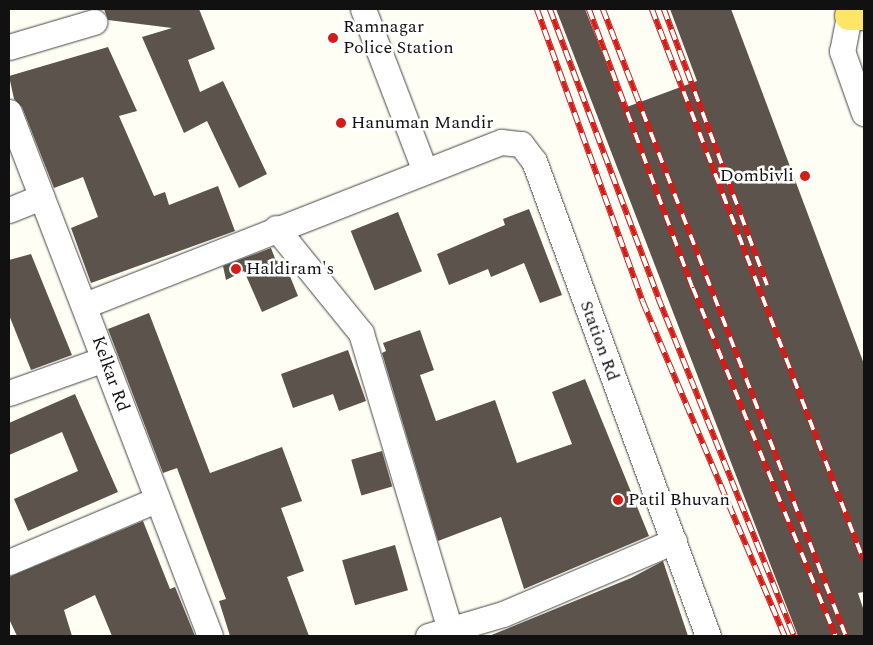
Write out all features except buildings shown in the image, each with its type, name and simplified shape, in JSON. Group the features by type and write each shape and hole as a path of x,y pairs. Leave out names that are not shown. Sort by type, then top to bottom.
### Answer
{"street":[{"path":"363,9 425,171"},
{"path":"851,12 842,50 864,113"},
{"path":"9,47 56,26 94,22"},
{"name":"Kelkar Rd","path":"10,118 85,305 156,500 210,636"},
{"name":"Station Rd","path":"85,305 276,228 501,142 521,144 534,161 708,636"},
{"path":"9,210 41,197"},
{"path":"276,228 361,333 443,634 503,614 674,541"},
{"path":"9,393 104,359"},
{"path":"9,562 156,500"}],"railway":[{"path":"537,9 643,302 785,636"},
{"path":"550,9 658,297 794,636"},
{"path":"589,9 693,288 836,636"},
{"path":"603,9 846,636"},
{"path":"652,9 864,561"},
{"path":"664,9 767,285"}],"place":[{"name":"Ramnagar Police Station","path":"333,38"},
{"name":"Hanuman Mandir","path":"341,123"},
{"name":"Dombivli","path":"805,176"},
{"name":"Haldiram's","path":"236,269"},
{"name":"Patil Bhuvan","path":"618,500"}]}
